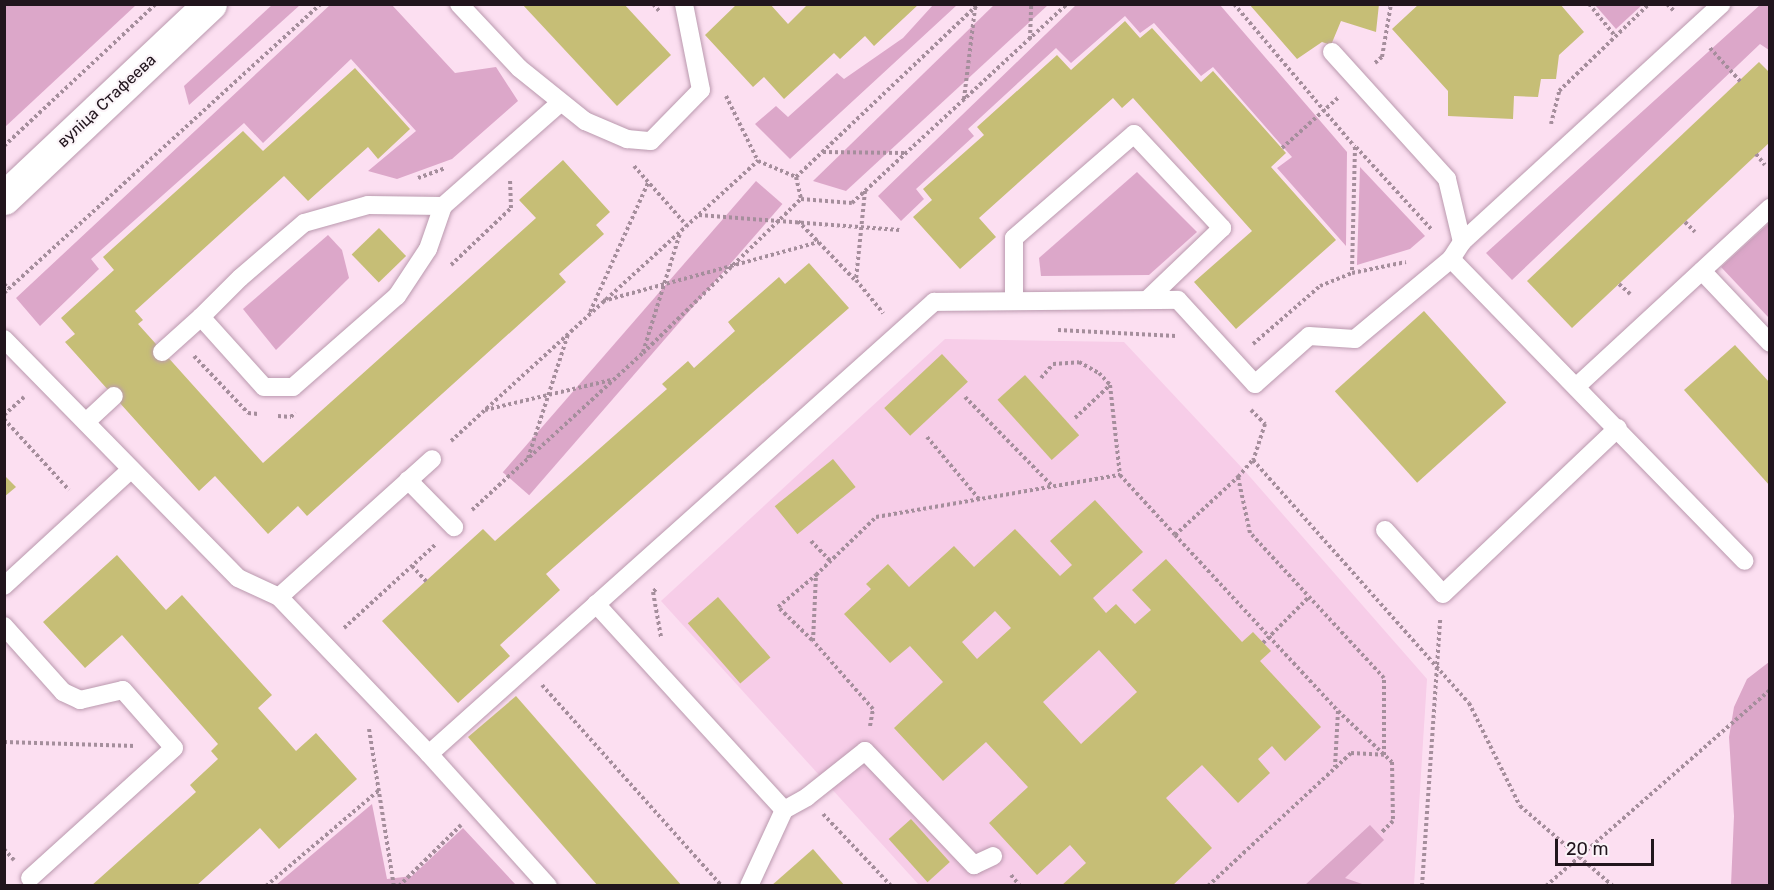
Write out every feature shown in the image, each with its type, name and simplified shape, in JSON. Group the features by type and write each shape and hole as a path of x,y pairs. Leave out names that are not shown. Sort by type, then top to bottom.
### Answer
{"street":[{"name":"вуліца Стафеева","path":"4,198 210,4"}],"lane":[{"path":"459,4 519,68 585,121 627,139 651,141 701,90 687,6"},
{"path":"429,754 934,302 1179,300 1255,384 1309,336 1355,339 1451,259 1462,242 1722,4"},
{"path":"1332,52 1447,179 1462,242"},
{"path":"201,317 264,387 293,387 397,296 428,249 443,206 560,103"},
{"path":"1014,301 1014,238 1134,134 1222,228 1148,300"},
{"path":"162,352 240,278 304,223 368,205 443,206"},
{"path":"1577,386 1770,208"},
{"path":"1451,259 1618,428 1744,561"},
{"path":"1702,271 1770,343"},
{"path":"4,339 238,578 279,597 323,647 361,681 548,885"},
{"path":"86,422 114,396"},
{"path":"1385,530 1443,594 1618,428"},
{"path":"279,597 432,459"},
{"path":"4,586 130,470"},
{"path":"408,480 454,527"},
{"path":"596,604 784,810"},
{"path":"4,626 63,692 80,700 123,690 174,748 30,878"},
{"path":"749,885 784,810 807,797 865,751 974,865 993,856"}],"path":[{"path":"4,146 156,4"},
{"path":"4,293 320,4"},
{"path":"653,4 665,18"},
{"path":"1030,39 1031,4"},
{"path":"323,647 643,353 801,199 852,203 1067,4"},
{"path":"1234,4 1355,147 1437,236"},
{"path":"1589,4 1615,36"},
{"path":"964,100 976,6"},
{"path":"796,177 976,6"},
{"path":"1282,148 1324,111"},
{"path":"627,139 621,153 649,181 687,226"},
{"path":"1352,273 1355,147"},
{"path":"822,152 906,153"},
{"path":"1756,154 1765,165"},
{"path":"453,440 602,301 758,161 796,177"},
{"path":"411,180 453,166"},
{"path":"443,272 511,208 510,176"},
{"path":"796,177 801,199"},
{"path":"589,314 649,181"},
{"path":"856,280 865,191"},
{"path":"698,215 899,230"},
{"path":"798,221 856,280 900,333"},
{"path":"1685,222 1695,232"},
{"path":"643,353 681,232"},
{"path":"602,301 730,269 819,242"},
{"path":"4,284 9,289"},
{"path":"1619,284 1630,294"},
{"path":"1051,329 1182,336"},
{"path":"528,459 569,334"},
{"path":"178,339 248,413 291,417 300,408"},
{"path":"1041,378 1053,364 1079,362 1099,373 1110,385 1120,475 1338,711 1392,762 1393,821 1380,833"},
{"path":"484,410 615,379"},
{"path":"1075,418 1110,385"},
{"path":"965,397 1053,487"},
{"path":"4,419 88,511"},
{"path":"1175,535 1238,477 1253,460 1265,424"},
{"path":"927,437 979,500"},
{"path":"1253,460 1469,703 1520,806 1614,885"},
{"path":"865,751 873,709 813,641 778,607 816,575 876,517 1120,475"},
{"path":"1238,477 1250,533 1384,678 1384,755"},
{"path":"811,541 830,561"},
{"path":"412,566 426,581"},
{"path":"813,641 816,575"},
{"path":"653,592 661,584"},
{"path":"1422,885 1435,665 1443,594"},
{"path":"1263,643 1309,597"},
{"path":"526,667 722,885"},
{"path":"361,681 394,885"},
{"path":"1546,885 1770,690"},
{"path":"1335,768 1338,711"},
{"path":"4,742 174,748"},
{"path":"1208,885 1351,753 1384,755"},
{"path":"266,885 379,790"},
{"path":"807,797 891,885"},
{"path":"399,885 478,808"}],"shaded area":[{"path":"5,4 136,4 136,5 5,127"},
{"path":"273,4 300,5 189,105 184,86"},
{"path":"331,4 392,5 455,73 496,67 518,101 452,159 397,179 368,171 416,131 351,59 263,143 244,123 91,259 99,269 40,326 16,298"},
{"path":"995,4 1048,5 846,191 813,181"},
{"path":"933,5 957,5 790,159 755,124 776,106 788,117 837,73 844,79 903,38"},
{"path":"1076,5 1220,5 1347,152 1346,246 1277,168 1292,157 1213,67 1201,76 1154,23 1140,33 1125,16 1071,63 1056,48 968,129 974,136 916,189 924,199 901,221 878,196"},
{"path":"1595,5 1642,5 1616,29"},
{"path":"1760,5 1769,5 1769,50 1760,44 1512,280 1486,253"},
{"path":"1360,167 1425,236 1410,249 1357,265"},
{"path":"1137,172 1197,232 1149,275 1041,276 1039,258"},
{"path":"756,181 782,204 529,495 503,472"},
{"path":"1769,223 1769,318 1721,267"},
{"path":"328,235 342,250 349,278 276,350 243,309"},
{"path":"945,339 1124,342 1244,470 1427,679 1414,885 919,885 661,601"},
{"path":"1769,662 1769,885 1731,885 1734,816 1729,737 1734,707 1747,679"},
{"path":"372,804 387,879 412,876 463,828 516,885 276,885"},
{"path":"1370,825 1384,840 1345,878 1365,885 1305,885"}],"building":[{"path":"522,4 624,4 671,55 617,106"},
{"path":"737,4 770,4 788,24 808,4 919,4 874,46 865,36 840,59 834,53 784,99 764,77 753,87 705,35"},
{"path":"1249,4 1379,4 1376,32 1341,21 1331,45 1322,42 1297,59"},
{"path":"1419,4 1560,4 1584,32 1559,55 1556,79 1541,79 1538,97 1514,96 1513,119 1448,116 1448,91 1392,29"},
{"path":"1125,21 1140,38 1152,28 1201,82 1213,71 1286,153 1271,167 1336,240 1236,329 1194,282 1252,231 1133,98 1122,108 1113,98 979,218 996,237 960,269 913,217 932,200 923,189 984,135 977,127 1057,55 1071,70"},
{"path":"1759,62 1770,73 1770,142 1572,328 1527,281"},
{"path":"355,68 410,129 378,159 368,147 308,201 284,176 135,311 143,320 138,324 263,463 536,218 519,200 563,160 610,212 596,225 604,234 559,274 566,282 307,516 298,506 268,534 215,476 199,491 65,342 75,334 61,318 114,270 103,257 243,131 263,151"},
{"path":"379,228 406,256 379,282 352,254"},
{"path":"809,263 849,308 546,574 560,590 500,645 510,656 458,703 382,621 483,529 495,541 667,389 662,384 688,361 694,368 735,331 728,322 779,277 785,284"},
{"path":"1424,311 1506,402 1417,483 1335,391"},
{"path":"1735,345 1770,383 1770,486 1684,390"},
{"path":"942,354 968,382 910,436 884,408"},
{"path":"1025,375 1079,435 1052,460 998,400"},
{"path":"833,459 856,487 797,534 775,506"},
{"path":"4,475 16,487 4,497"},
{"path":"1095,500 1143,552 1093,598 1106,613 1116,604 1135,624 1151,610 1132,590 1166,559 1242,642 1253,632 1271,651 1260,661 1321,727 1285,761 1272,746 1258,759 1270,773 1238,803 1202,765 1166,798 1212,848 1172,886 1061,886 1086,863 1070,845 1037,875 989,823 1028,787 986,742 943,781 894,728 943,682 910,646 890,663 844,614 871,589 866,584 888,564 909,587 954,546 974,567 1015,529 1060,576 1072,565 1050,541","holes":["995,611 1011,628 977,659 962,642","1099,650 1137,692 1081,744 1043,702"]},
{"path":"117,555 166,610 182,595 272,695 258,708 296,751 316,733 357,779 279,849 260,828 196,886 91,886 196,792 190,785 218,759 211,751 218,744 122,635 85,668 43,622"},
{"path":"718,597 770,657 740,684 688,623"},
{"path":"516,696 682,886 598,886 468,737"},
{"path":"911,819 950,862 928,882 889,839"},
{"path":"813,849 845,886 771,886"}]}
